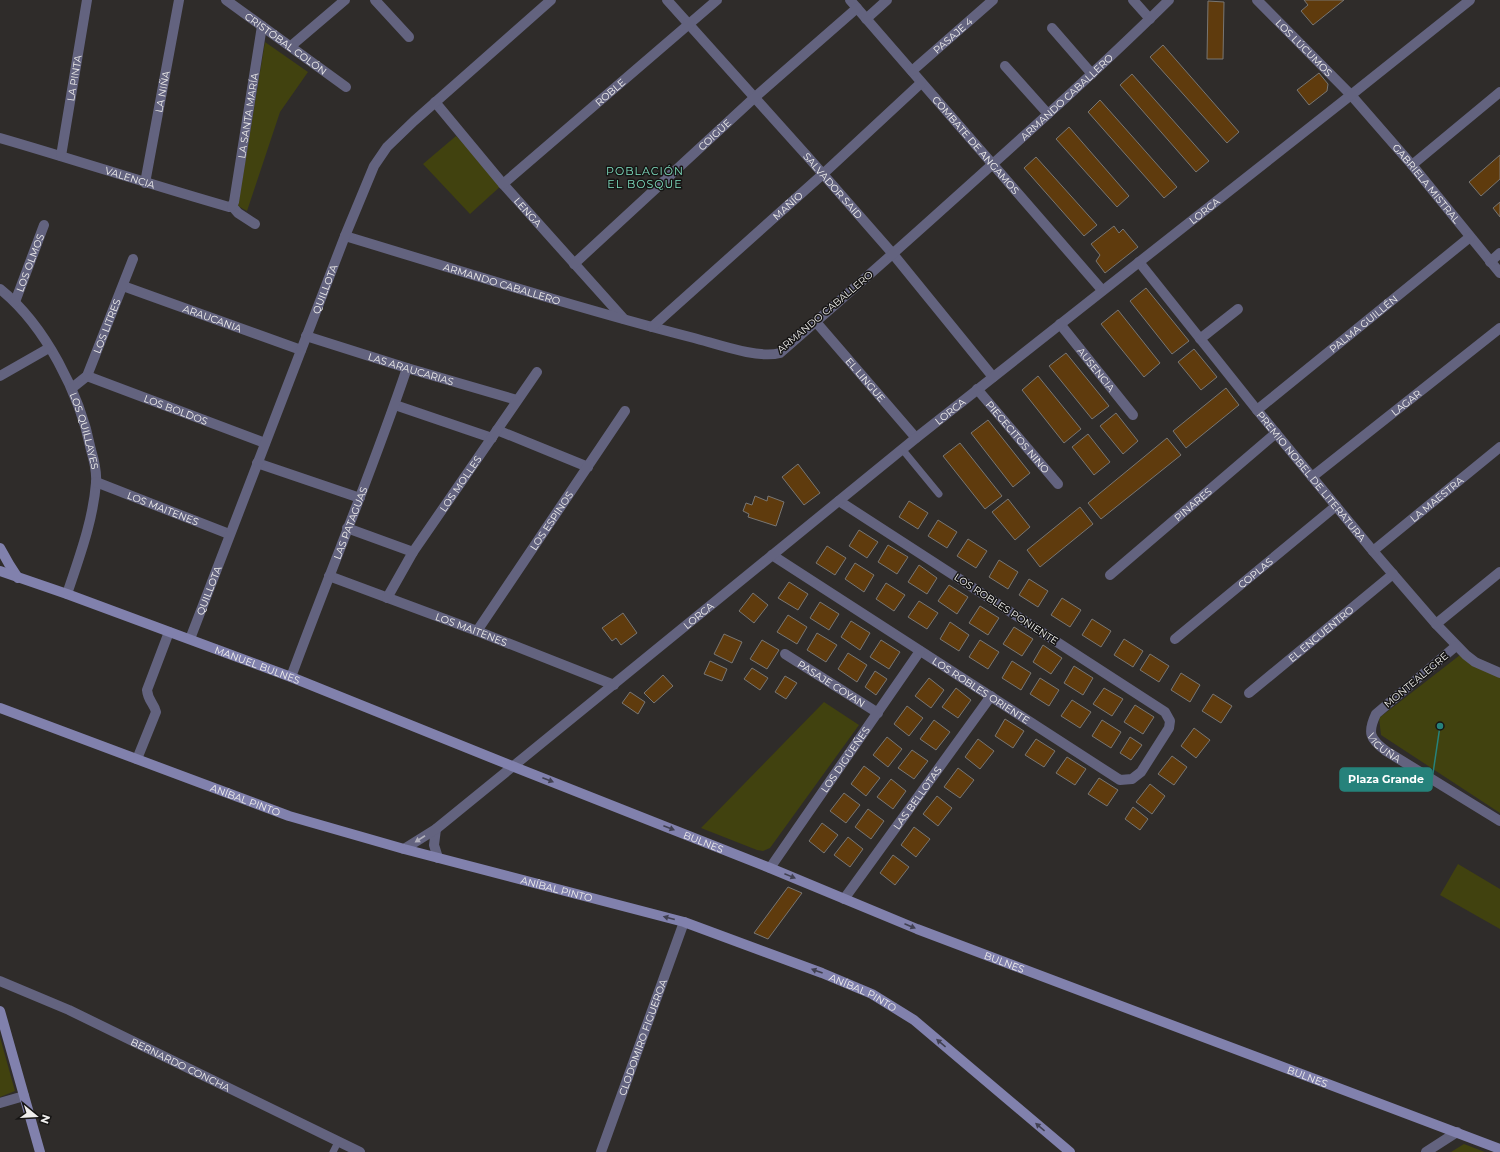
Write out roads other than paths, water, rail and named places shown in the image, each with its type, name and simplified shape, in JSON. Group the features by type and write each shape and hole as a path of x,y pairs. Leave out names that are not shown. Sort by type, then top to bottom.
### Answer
{"street":[{"name":"LA PINTA","path":"61,156 87,0"},
{"name":"LA NIÑA","path":"145,183 179,0"},
{"name":"CRISTÓBAL COLÓN","path":"226,0 346,87"},
{"path":"291,46 345,0"},
{"path":"375,0 409,37"},
{"name":"QUILLOTA","path":"190,639 344,236 374,166 387,147 435,102 551,0"},
{"name":"SALVADOR SAID","path":"667,0 893,254 993,377"},
{"name":"ROBLE","path":"503,184 717,0"},
{"name":"COMBATE DE ANGAMOS","path":"850,0 1102,290"},
{"path":"866,19 887,0"},
{"name":"PASAJE 4","path":"912,71 993,0"},
{"path":"1133,0 1150,19"},
{"name":"ARMANDO CABALLERO","path":"344,236 652,327 753,353 772,355 780,353 893,254 1048,114 1169,0"},
{"name":"LOS LÚCUMOS","path":"1258,0 1352,95"},
{"name":"LORCA","path":"404,850 436,829 902,449 1102,290 1352,95 1470,0"},
{"name":"COIGÜE","path":"574,264 754,98 857,8"},
{"name":"LA SANTA MARÍA","path":"232,206 234,202 262,26"},
{"path":"1052,28 1092,74"},
{"path":"1005,66 1048,114"},
{"name":"MAÑÍO","path":"652,327 823,174 921,83"},
{"path":"1412,165 1500,92"},
{"name":"GABRIELA MISTRAL","path":"1352,95 1412,165 1500,273"},
{"name":"LENGA","path":"435,102 503,184 624,319"},
{"name":"VALENCIA","path":"0,138 145,183 228,207 232,206"},
{"path":"232,206 238,213 254,224"},
{"name":"LOS OLMOS","path":"15,302 44,225"},
{"name":"PALMA GUILLÉN","path":"1257,410 1470,237"},
{"path":"1490,262 1500,254"},
{"name":"LOS LITRES","path":"72,388 87,376 133,258"},
{"name":"PREMIO NOBEL DE LITERATURA","path":"1139,262 1257,410 1373,551 1436,624 1456,646 1475,662 1500,673"},
{"name":"ARAUCANIA","path":"123,286 301,350"},
{"name":"LOS QUILLAYES","path":"0,290 15,302 40,333 72,388 87,431 94,462 96,482 91,518 67,594"},
{"path":"1200,339 1238,309"},
{"name":"EL LINGUE","path":"816,322 916,438"},
{"name":"AUSENCIA","path":"1060,324 1133,415"},
{"name":"LAGAR","path":"1312,477 1500,328"},
{"name":"LAS ARAUCARIAS","path":"306,336 516,400"},
{"path":"0,376 49,348"},
{"name":"LAS PATAGUAS","path":"291,677 395,405 407,368"},
{"name":"LOS MOLLES","path":"387,598 413,552 495,434 516,400 537,372"},
{"name":"LOS BOLDOS","path":"87,376 265,442"},
{"name":"PIECECITOS NINO","path":"977,390 1058,484"},
{"path":"395,405 495,434 588,467"},
{"name":"LOS ESPINOS","path":"476,631 625,411"},
{"name":"PINARES","path":"1110,575 1276,433"},
{"name":"LA MAESTRA","path":"1373,551 1500,447"},
{"path":"257,463 360,498"},
{"name":"LOS MAITENES","path":"96,482 229,534"},
{"name":"LOS ROBLES PONIENTE","path":"839,501 1161,709 1168,716 1170,721"},
{"name":"COPLAS","path":"1175,639 1336,506"},
{"path":"347,528 413,552"},
{"path":"0,548 18,578"},
{"name":"LOS ROBLES ORIENTE","path":"772,555 1120,780 1132,779 1140,772 1166,734 1170,721"},
{"name":"MANUEL BULNES","path":"0,571 67,594 291,677 512,766"},
{"path":"1436,624 1500,572"},
{"name":"EL ENCUENTRO","path":"1249,693 1393,574"},
{"name":"LOS MAITENES","path":"329,576 614,685"},
{"path":"137,759 156,712 156,709 147,697 147,690 169,632"},
{"name":"MONTEALEGRE","path":"1376,714 1456,646"},
{"name":"LOS DIGÜEÑES","path":"770,868 920,651"},
{"name":"PASAJE COYAN","path":"786,654 878,713"},
{"name":"LAS BELLOTAS","path":"844,899 991,696"},
{"name":"ANÍBAL PINTO","path":"0,708 289,816 404,850 684,922 822,973 872,994 914,1020 1070,1152"},
{"name":"VICUÑA","path":"1376,714 1371,723 1370,731 1376,744 1386,752 1500,821"},
{"name":"BULNES","path":"512,766 770,868 924,932 1500,1149"},
{"path":"436,829 434,845 438,858"},
{"name":"CLODOMIRO FIGUEROA","path":"601,1152 684,922"},
{"name":"BERNARDO CONCHA","path":"0,981 69,1010 360,1152"},
{"path":"0,1011 40,1152"},
{"path":"0,1103 24,1096"},
{"path":"1426,1152 1457,1132"}],"lane":[{"path":"902,449 939,494"},
{"path":"333,1152 338,1142"}],"place":[{"name":"Plaza Grande","path":"1440,726"}],"district":[{"name":"POBLACIÓN EL BOSQUE","path":"645,177"}]}
